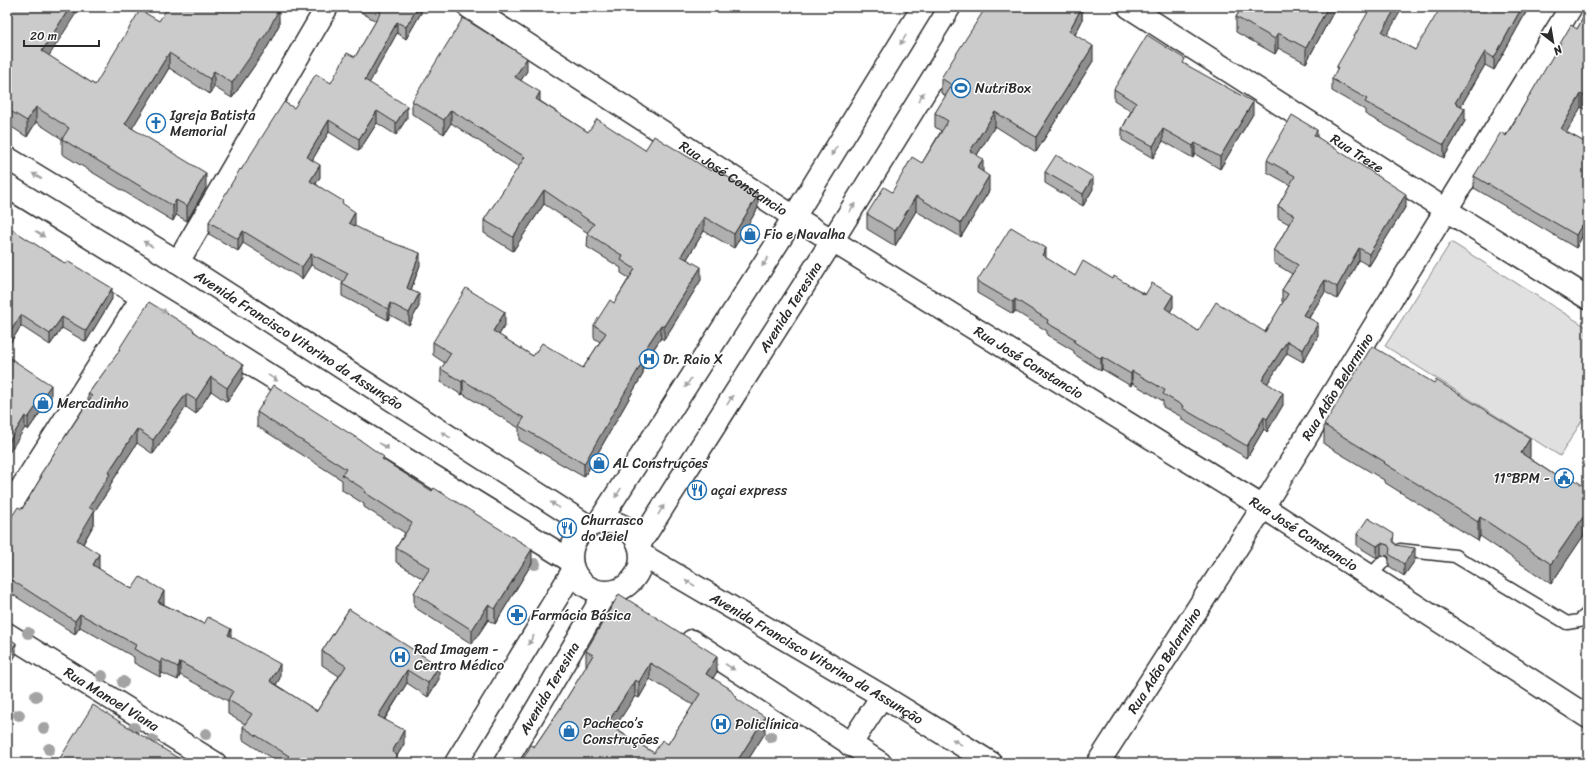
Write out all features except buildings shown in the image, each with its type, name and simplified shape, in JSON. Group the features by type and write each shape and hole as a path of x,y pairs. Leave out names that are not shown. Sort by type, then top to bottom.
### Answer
{"main road":[{"path":"178,262 327,7"},
{"name":"Rua José Constancio","path":"469,7 832,241 1263,507 1376,569 1588,717"},
{"path":"635,604 610,592 592,590 581,582 572,566 571,551 574,541 580,533 594,524 794,217 923,7"},
{"name":"Avenida Teresina","path":"641,549 977,7"},
{"name":"Rua Treze","path":"1129,7 1446,210 1588,298"},
{"name":"Rua Adão Belarmino","path":"1098,763 1263,507 1571,7"},
{"name":"Avenida Francisco Vitorino da Assunção","path":"7,158 178,262 594,524"},
{"path":"7,214 572,566"},
{"path":"7,511 142,298"},
{"path":"594,524 612,522 623,525 633,533 641,549 641,567 636,578 627,586 610,592"},
{"name":"Avenida Francisco Vitorino da Assunção","path":"641,549 991,763"},
{"path":"456,763 572,566"},
{"name":"Avenida Teresina","path":"505,763 610,592"},
{"path":"674,630 880,763"},
{"name":"Rua Manoel Viana","path":"7,634 215,763"},
{"path":"850,745 882,696"}],"lane":[{"path":"1400,550 1455,556 1567,623 1579,621 1588,612"}],"shaded area":[{"path":"1451,242 1588,328 1588,411 1560,456 1385,346"}],"place":[{"name":"NutriBox","path":"961,88"},
{"name":"Igreja Batista Memorial","path":"156,123"},
{"name":"Fio e Navalha","path":"750,234"},
{"name":"Dr. Raio X","path":"649,359"},
{"name":"Mercadinho","path":"43,403"},
{"name":"AL Construções","path":"599,463"},
{"name":"11°BPM -","path":"1564,478"},
{"name":"açai express","path":"697,490"},
{"name":"Churrasco do Jeiel","path":"567,528"},
{"name":"Farmácia Básica","path":"517,615"},
{"name":"Rad Imagem - Centro Médico","path":"400,657"},
{"name":"Policlínica","path":"721,724"},
{"name":"Pacheco’s Construções","path":"569,731"}]}
